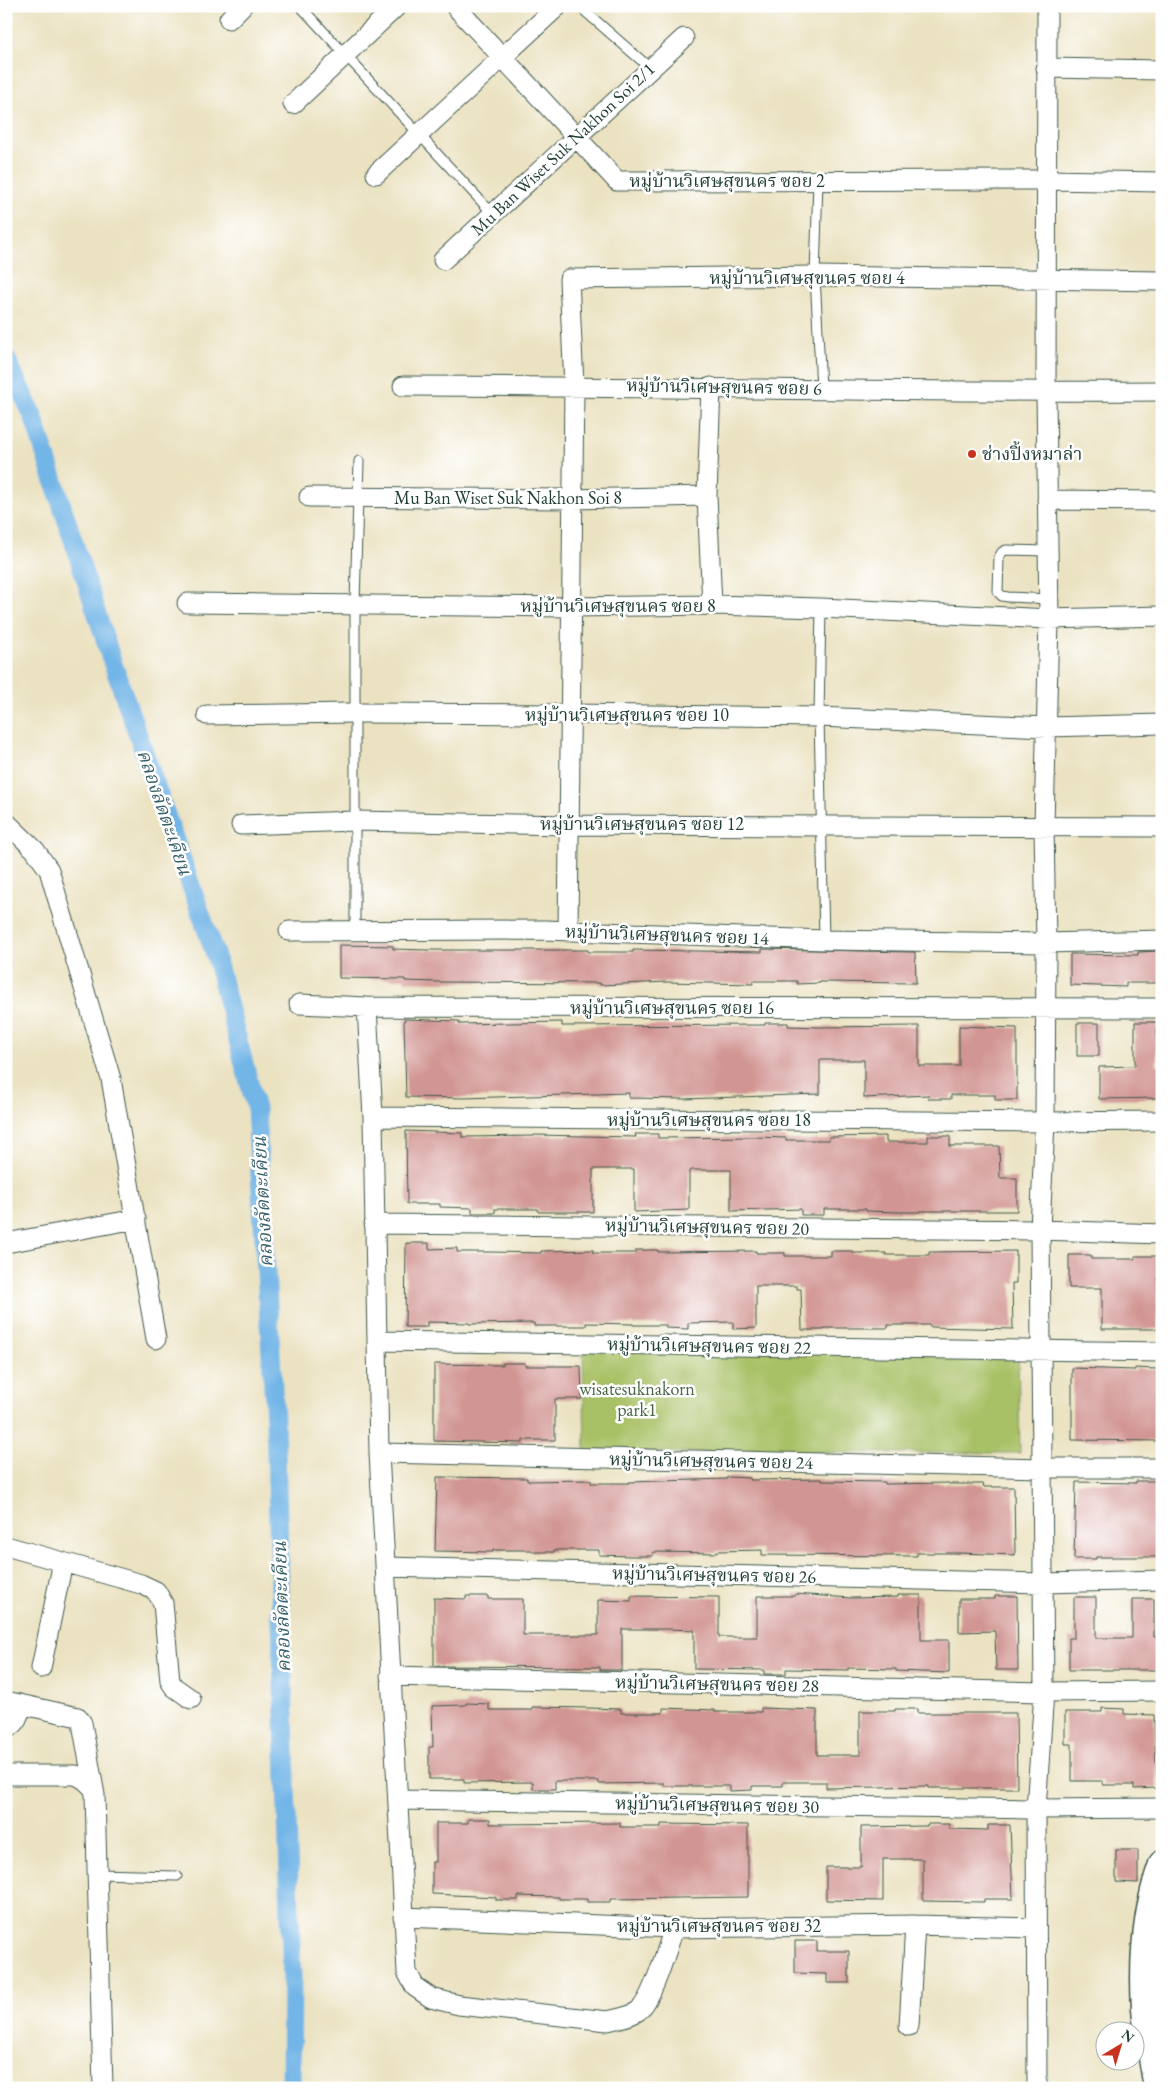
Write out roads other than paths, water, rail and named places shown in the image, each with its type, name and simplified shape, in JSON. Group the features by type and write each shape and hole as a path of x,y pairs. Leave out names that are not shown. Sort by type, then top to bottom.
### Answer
{"street":[{"path":"293,104 397,6"},
{"name":"หมู่บ้านวิเศษสุขนคร ซอย 2","path":"455,6 617,181 1046,180 1162,182"},
{"path":"376,174 558,6"},
{"path":"1037,2088 1036,1809 1044,1692 1040,1230 1045,1122 1046,943 1044,826 1049,619 1046,500 1047,6"},
{"name":"Mu Ban Wiset Suk Nakhon Soi 2/1","path":"443,260 684,38"},
{"path":"1046,68 1162,70"},
{"name":"หมู่บ้านวิเศษสุขนคร ซอย 4","path":"574,386 569,279 815,276 1162,281"},
{"name":"หมู่บ้านวิเศษสุขนคร ซอย 6","path":"403,386 820,388 1046,392 1162,391"},
{"path":"568,932 574,386"},
{"path":"711,387 707,496 712,605"},
{"name":"Mu Ban Wiset Suk Nakhon Soi 8","path":"309,497 573,499 707,496"},
{"path":"1046,500 1162,501"},
{"name":"หมู่บ้านวิเศษสุขนคร ซอย 8","path":"187,603 571,607 712,605 821,608 1049,619 1162,616"},
{"name":"หมู่บ้านวิเศษสุขนคร ซอย 10","path":"207,716 354,713 818,716 1047,727 1162,724"},
{"name":"หมู่บ้านวิเศษสุขนคร ซอย 12","path":"241,825 355,821 568,825 1162,827"},
{"path":"6,822 36,850 49,870 111,1079 156,1339"},
{"name":"หมู่บ้านวิเศษสุขนคร ซอย 14","path":"289,932 544,930 824,940 1046,943 1162,940"},
{"name":"หมู่บ้านวิเศษสุขนคร ซอย 16","path":"299,1004 367,1007 1162,1008"},
{"path":"367,1007 373,1117 379,1453 398,1800 402,1917 407,1972 415,1987 431,1998 459,2005 608,2021 629,2016 639,2010 648,1999 674,1928"},
{"name":"หมู่บ้านวิเศษสุขนคร ซอย 18","path":"373,1117 1045,1122 1162,1121"},
{"path":"6,1243 136,1219"},
{"name":"หมู่บ้านวิเศษสุขนคร ซอย 20","path":"374,1224 1040,1230 1162,1234"},
{"name":"หมู่บ้านวิเศษสุขนคร ซอย 22","path":"377,1341 1041,1352 1162,1352"},
{"name":"หมู่บ้านวิเศษสุขนคร ซอย 24","path":"379,1453 1043,1468 1162,1468"},
{"path":"6,1546 141,1584 156,1591 163,1603 170,1681 174,1687 191,1699"},
{"path":"41,1668 63,1562"},
{"name":"หมู่บ้านวิเศษสุขนคร ซอย 26","path":"385,1567 1044,1583 1162,1580"},
{"name":"หมู่บ้านวิเศษสุขนคร ซอย 28","path":"390,1676 1044,1692 1162,1691"},
{"path":"6,1730 17,1720 15,1703 79,1719 82,1723 95,1795 103,2088"},
{"path":"6,1775 76,1775 93,1788"},
{"name":"หมู่บ้านวิเศษสุขนคร ซอย 30","path":"398,1800 1036,1809 1162,1808"},
{"path":"1157,2088 1145,2008 1145,1974 1154,1886 1162,1864"},
{"name":"หมู่บ้านวิเศษสุขนคร ซอย 32","path":"402,1917 674,1928 915,1925 1035,1928"},
{"path":"909,2026 915,1925"}],"lane":[{"path":"300,6 493,214"},
{"path":"579,6 650,68"},
{"path":"818,180 815,276 820,388"},
{"path":"355,932 354,713 359,461"},
{"path":"1047,551 1006,550 1002,552 999,557 998,592 1002,596 1008,597 1049,599"},
{"path":"821,608 818,716 824,940"},
{"path":"97,1874 177,1876"}],"waterway":[{"name":"คลองลัดตะเคียน","path":"6,358 33,416 112,661 216,957 256,1109 275,1419 292,1980 291,2088"}],"place":[{"name":"ช่างปิ้งหมาล่า","path":"972,454"}],"park label":[{"name":"wisatesuknakorn park1","path":"637,1399"}]}
